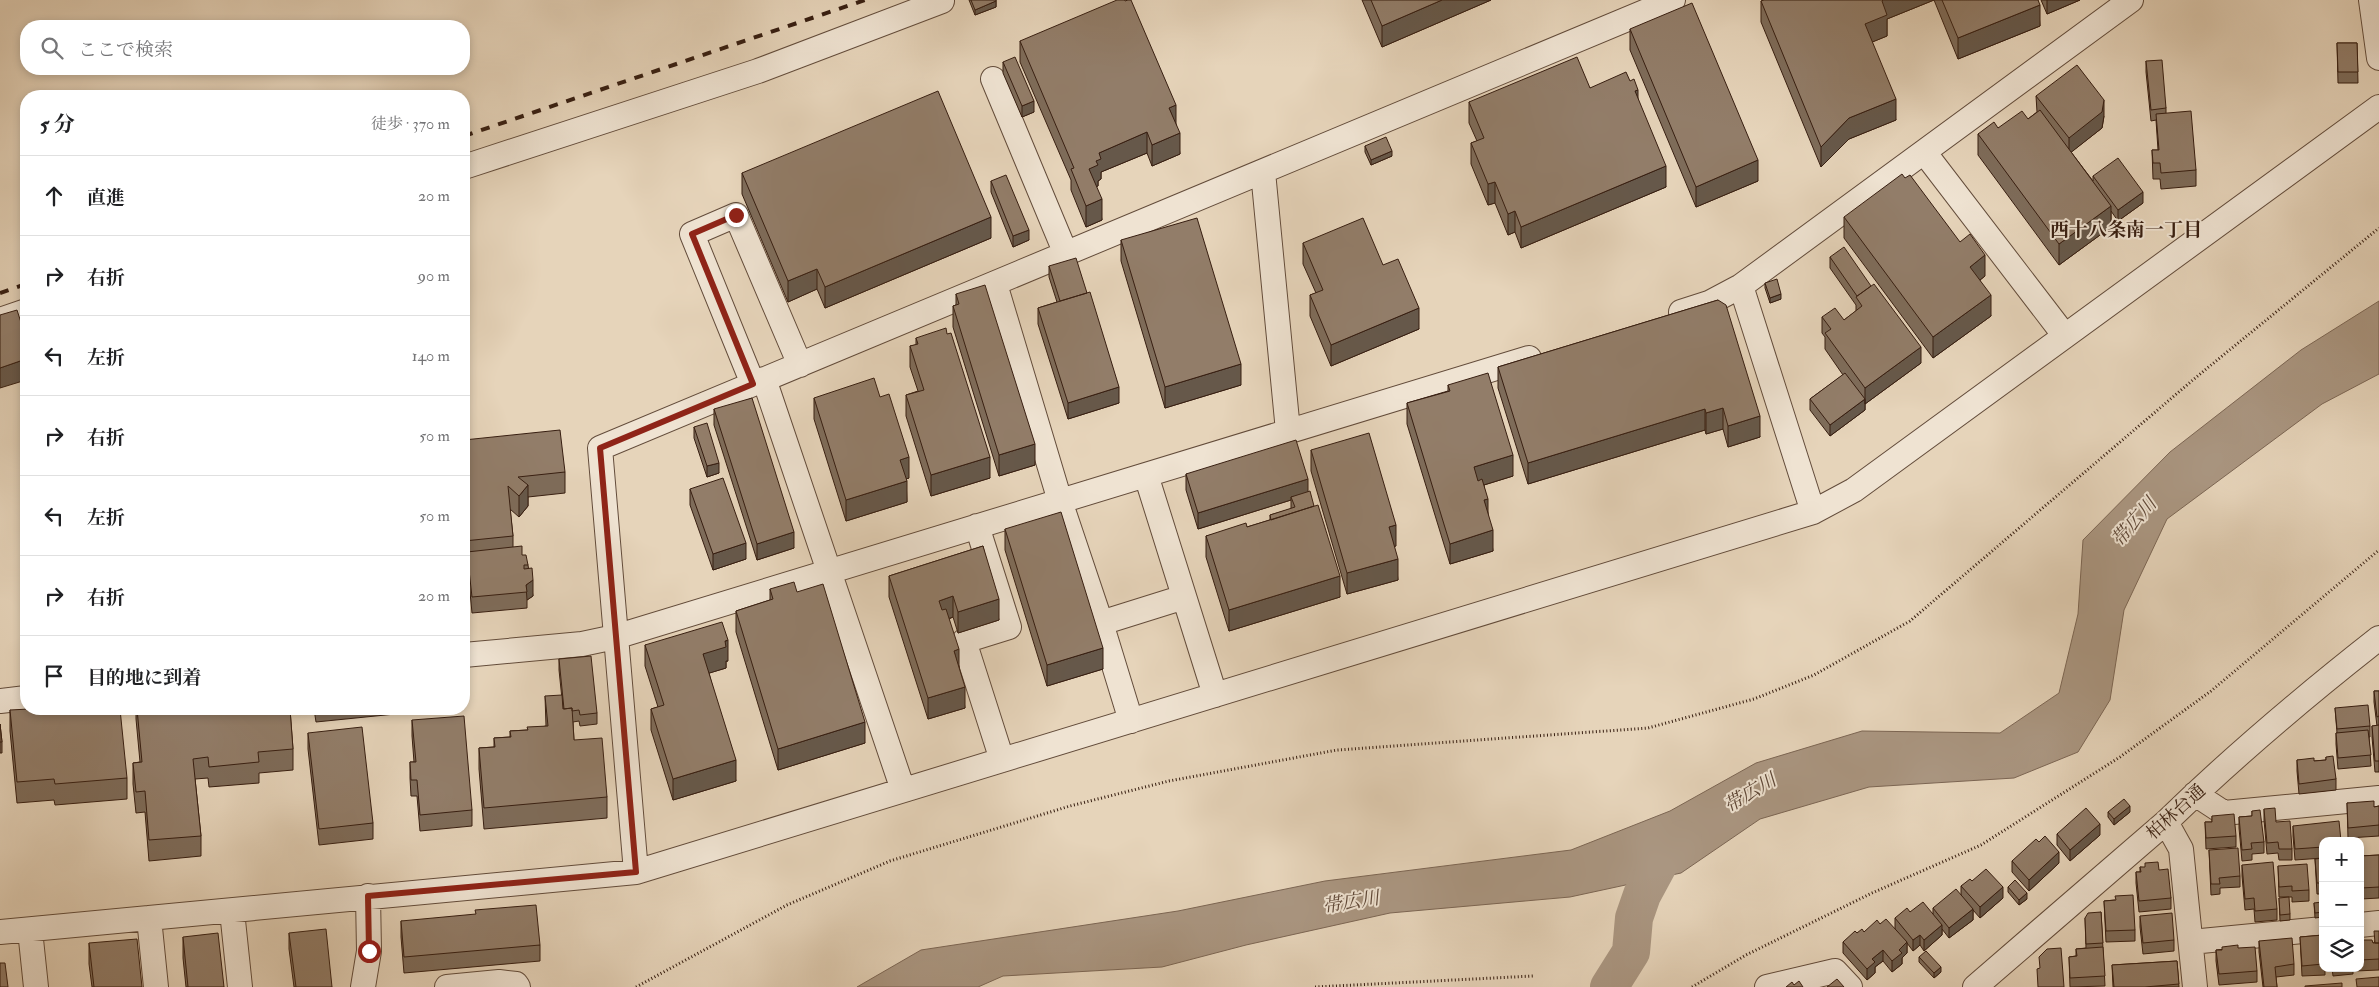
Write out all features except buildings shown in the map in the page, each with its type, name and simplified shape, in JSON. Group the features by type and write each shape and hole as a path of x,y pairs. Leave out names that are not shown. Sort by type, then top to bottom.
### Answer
{"street":[{"path":"636,872 600,448 1673,0"},
{"path":"1662,318 1709,303 1741,286 2131,0"},
{"path":"2371,0 2379,58"},
{"path":"470,165 758,71 942,1"},
{"path":"993,79 1066,254"},
{"path":"0,932 636,872 1813,512 1854,490 2379,107"},
{"path":"1924,152 2065,336"},
{"path":"1263,172 1288,431"},
{"path":"800,364 736,215 692,234 759,382 829,571 903,790"},
{"path":"995,284 1060,501 1101,623 1131,721"},
{"path":"1741,286 1813,512"},
{"path":"0,320 20,313"},
{"path":"470,654 582,644 615,637 1550,352"},
{"path":"1146,475 1214,695"},
{"path":"977,526 1009,627 964,641 1002,760"},
{"path":"1101,623 1184,597"},
{"name":"柏林台通","path":"1975,987 2166,822 2195,794 2341,668 2379,638"},
{"path":"0,701 20,699"},
{"path":"2195,794 2224,813 2379,798"},
{"path":"2166,822 2181,849 2195,987"},
{"path":"363,987 369,951 368,896"},
{"path":"232,910 240,987"},
{"path":"149,918 156,987"},
{"path":"2364,925 2379,923"},
{"path":"2190,942 2319,928"},
{"path":"30,930 36,987"},
{"path":"1767,987 1835,970 1850,987"},
{"path":"447,987 499,982 516,984 518,987"}],"path":[{"path":"636,987 787,905 890,861 1070,806 1169,781 1337,750 1648,728 1754,698 1814,676 1910,621 2194,379 2379,228"},
{"path":"1692,987 1746,955 1855,901 1981,845 2087,778 2211,691 2379,550"},
{"path":"1316,987 1534,976"}],"water":[{"name":"帯広川","path":"2379,301 2379,374 2322,404 2167,519 2124,610 2110,700 2078,752 2014,778 1869,787 1760,819 1681,873 1570,897 1390,913 1246,945 1162,967 1003,976 978,987 857,987 921,950 1178,911 1325,881 1571,850 1670,811 1756,763 1862,731 2000,733 2059,693 2078,614 2083,540 2170,452 2301,350"}],"waterway":[{"path":"1609,987 1631,952 1634,918 1642,895 1662,858 1683,839"}],"railway":[{"path":"470,134 865,0"},
{"path":"0,293 20,286"}],"district":[{"name":"西十八条南一丁目","path":"2126,230"}],"route":[{"path":"369,951 368,896 636,872 600,448 753,384 692,234 736,215"}]}
